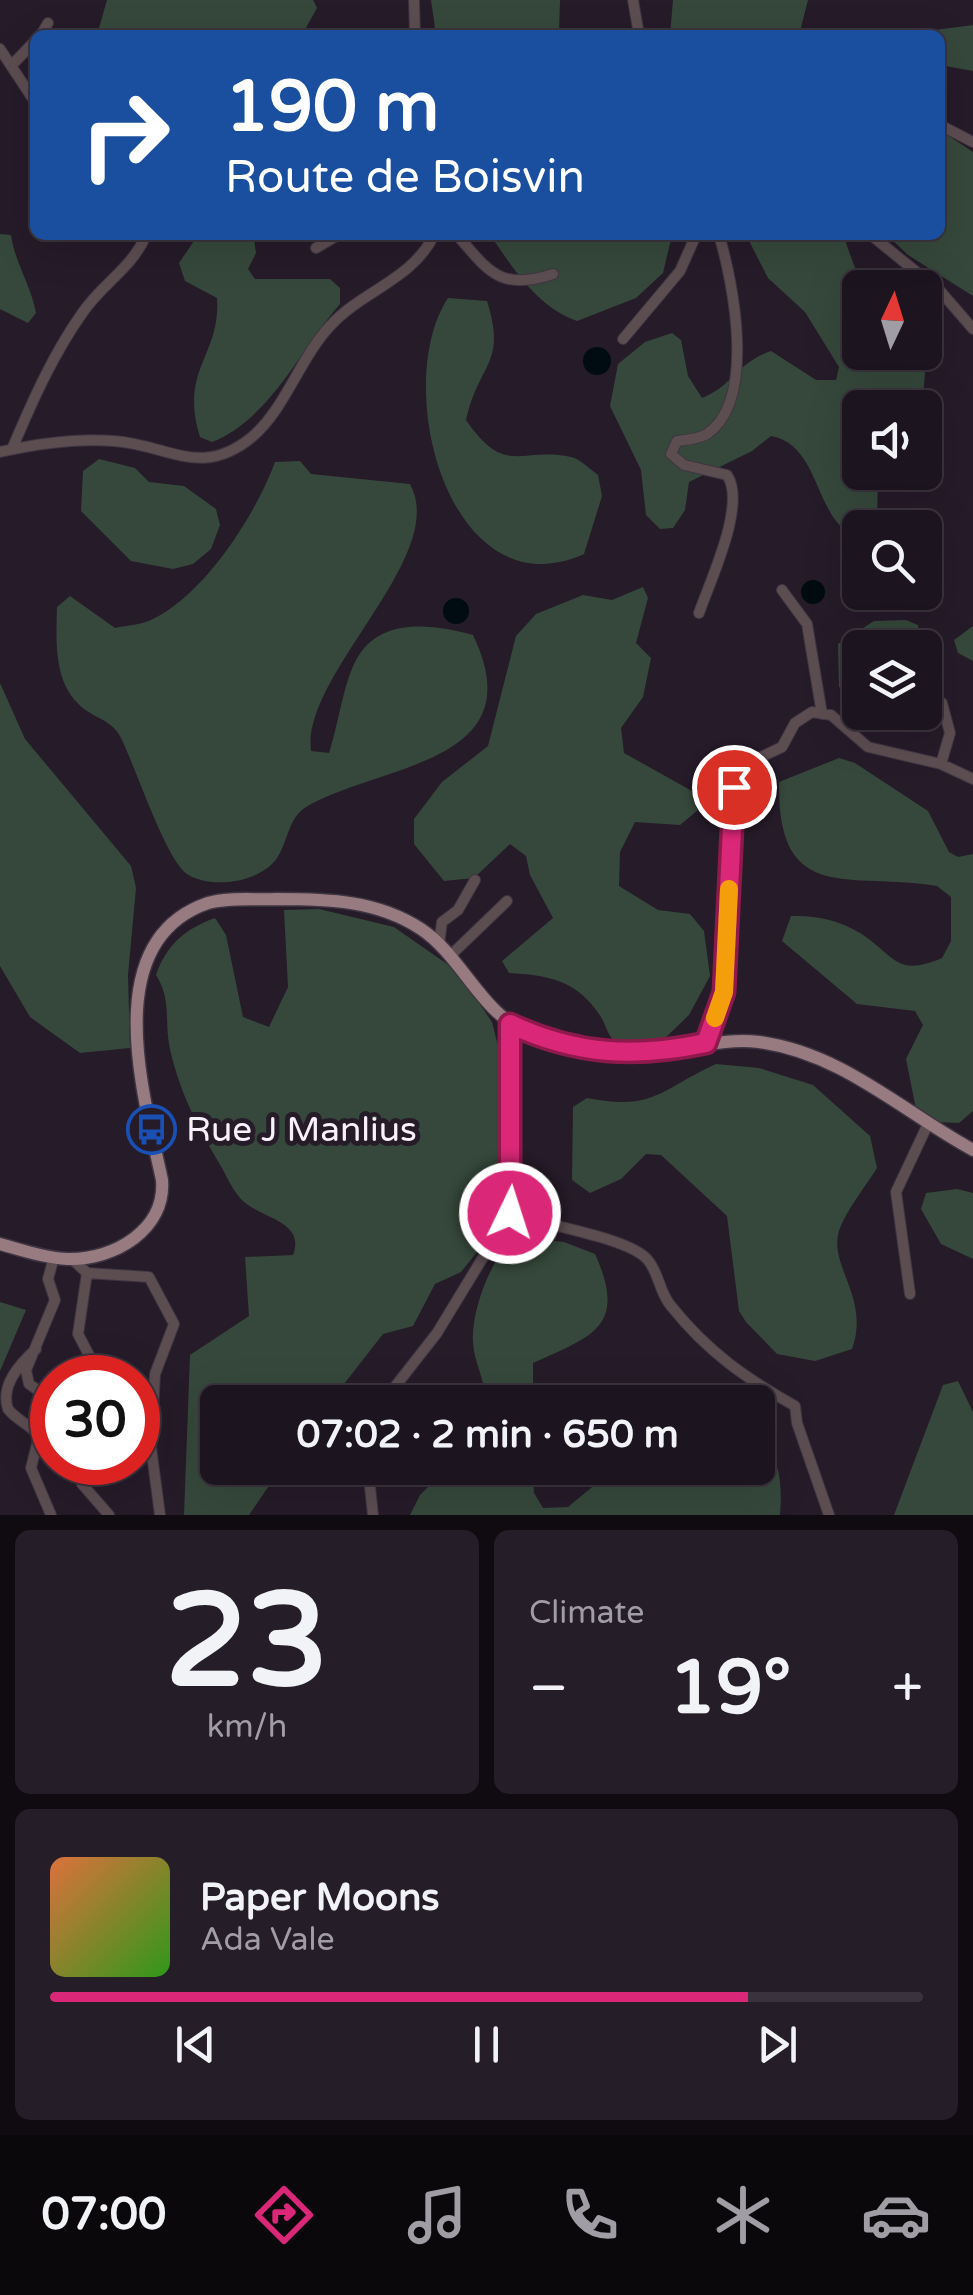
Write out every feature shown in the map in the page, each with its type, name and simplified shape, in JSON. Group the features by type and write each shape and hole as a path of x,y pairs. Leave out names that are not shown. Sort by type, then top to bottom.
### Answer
{"main road":[{"path":"0,1244 54,1257 94,1257 135,1238 152,1224 164,1200 136,1046 137,1008 155,941 176,918 211,902 318,898 374,906 421,929 439,944 510,1024 600,1054 648,1054 706,1043 761,1042 816,1057 864,1080 927,1126 973,1150"}],"street":[{"path":"414,0 416,30"},
{"path":"634,0 638,30"},
{"path":"44,30 48,24"},
{"path":"10,66 30,46"},
{"path":"0,49 30,95"},
{"path":"945,128 973,142"},
{"path":"6,450 58,349 84,309 128,266 143,240"},
{"path":"316,248 330,240"},
{"path":"6,450 102,440 136,444 188,458 216,458 231,452 255,434 334,321 396,279 430,240"},
{"path":"461,240 488,273 517,278 553,274"},
{"path":"623,339 680,271 694,240"},
{"path":"699,612 724,545 732,488 727,475 684,466 671,454 677,441 704,436 718,423 737,362 735,289 720,240"},
{"path":"877,240 941,292 973,329"},
{"path":"782,590 807,624 822,714"},
{"path":"942,703 950,732 942,764"},
{"path":"706,1043 724,992 734,787 740,768 782,747 796,724 812,712 831,715 868,747 942,764 973,779"},
{"path":"439,944 442,922 458,910 475,880"},
{"path":"451,955 507,902"},
{"path":"396,1385 437,1333 510,1213 510,1024"},
{"path":"910,1294 896,1192 927,1126"},
{"path":"510,1213 614,1240 646,1257 660,1291 716,1355 750,1382 795,1406 797,1424 830,1515"},
{"path":"34,1355 56,1300 48,1279 54,1257"},
{"path":"72,1259 87,1272 149,1277 172,1318 173,1329 155,1382 152,1446 160,1515"},
{"path":"87,1272 78,1334 89,1355"},
{"path":"36,1349 8,1375 4,1396 10,1412 39,1436 31,1468 51,1515"},
{"path":"83,1485 109,1515"},
{"path":"370,1485 373,1515"}],"green space":[{"path":"107,0 313,0 317,8 305,30 98,30"},
{"path":"431,0 560,0 559,30 435,30"},
{"path":"673,0 808,0 800,30 670,30"},
{"path":"973,25 973,71 945,66 945,30 935,30"},
{"path":"945,133 973,152 973,296 942,276 942,270 932,270 892,240 945,240"},
{"path":"0,234 11,235 34,303 36,313 28,323 0,309"},
{"path":"195,240 254,240 256,253 248,269 255,279 330,279 340,288 340,304 283,382 251,417 212,442 200,437 194,395 213,335 217,298 185,281 179,263"},
{"path":"494,240 671,240 663,273 636,298 577,321 549,306 517,273"},
{"path":"749,240 845,240 856,270 842,270 842,370 925,373 924,390 842,390 842,490 878,490 877,510 842,510 842,527 800,454 788,443 771,436 752,451 689,482 685,510 673,528 660,529 646,515 641,470 610,406 618,364 645,342 672,333 681,340 688,376 702,398 749,362 771,351 816,380 836,380 839,367 805,312 768,278"},
{"path":"448,298 487,301 492,322 493,351 466,420 480,438 503,454 571,457 598,475 602,496 584,554 537,564 498,552 467,523 444,482 430,433 426,384 432,337"},
{"path":"99,459 135,468 149,482 184,486 216,509 220,525 211,549 193,564 173,569 131,561 81,511 83,471"},
{"path":"300,461 311,474 410,484 417,513 410,545 394,580 328,687 314,721 311,751 329,753 355,662 365,647 392,630 424,627 473,635 487,678 484,710 467,735 441,753 306,807 295,817 277,858 260,873 235,881 209,882 187,874 170,851 118,733 87,711 68,690 59,664 57,607 70,596 115,628 153,619 191,591 226,551 255,505 275,462"},
{"path":"643,587 648,598 636,643 651,658 643,697 621,728 624,753 692,791 698,810 680,825 635,822 620,852 619,886 658,910 690,914 704,931 710,976 689,1015 662,1041 620,1046 581,994 560,981 509,973 502,961 553,918 530,875 526,856 510,844 474,878 444,881 414,844 414,819 442,782 488,746 516,636 536,614 583,595 612,600"},
{"path":"906,620 918,625 919,630 860,630 874,621"},
{"path":"973,626 973,661 958,653 954,640"},
{"path":"842,641 842,689 839,687 838,644"},
{"path":"0,683 25,739 131,866 136,888 128,975 130,1048 80,1053 30,1017 0,966"},
{"path":"839,758 855,763 928,811 949,852 958,857 973,854 973,1111 959,1123 934,1122 916,1109 906,1059 923,1025 915,1011 857,1004 782,941 791,916 827,919 852,928 896,961 914,966 942,958 951,941 951,897 937,886 825,875 805,866 791,849 782,822 779,782"},
{"path":"319,909 394,927 457,971 492,1022 499,1050 510,1195 503,1220 461,1272 435,1284 413,1326 383,1334 343,1385 200,1385 200,1485 269,1485 249,1515 184,1515 190,1355 249,1316 245,1257 293,1255 295,1245 289,1229 240,1198 198,1125 174,1065 164,993 156,975 178,939 215,918 226,935 243,1017 269,1027 288,987 284,910"},
{"path":"716,1064 759,1068 813,1085 870,1136 877,1168 847,1213 837,1242 856,1313 852,1349 815,1361 777,1354 739,1311 727,1216 661,1155 646,1154 621,1179 590,1193 572,1180 573,1107 587,1098 643,1100"},
{"path":"957,1189 973,1193 973,1259 941,1244 921,1209 926,1193"},
{"path":"530,1238 564,1242 595,1254 608,1298 598,1326 587,1336 533,1363 533,1385 484,1385 473,1342 477,1308 490,1271 502,1252"},
{"path":"0,1302 26,1310 0,1371"},
{"path":"958,1381 973,1412 973,1515 894,1515 943,1385"},
{"path":"775,1460 781,1490 780,1515 410,1515 430,1485 534,1485 543,1508 568,1507 595,1485 775,1485"}],"shaded area":[{"path":"597,347 607,351 611,361 607,371 597,375 587,371 583,361 587,351"},
{"path":"813,580 822,583 822,601 813,604 804,601 801,592 804,583"},
{"path":"456,598 465,602 469,611 465,620 456,624 447,620 443,611 447,602"}],"slow traffic":[{"path":"715,1018 724,992 729,889"}],"place":[{"name":"Rue J Manlius","path":"151,1130"}],"route":[{"path":"510,1213 510,1024 600,1054 666,1052 706,1043 724,992 734,787"}]}
